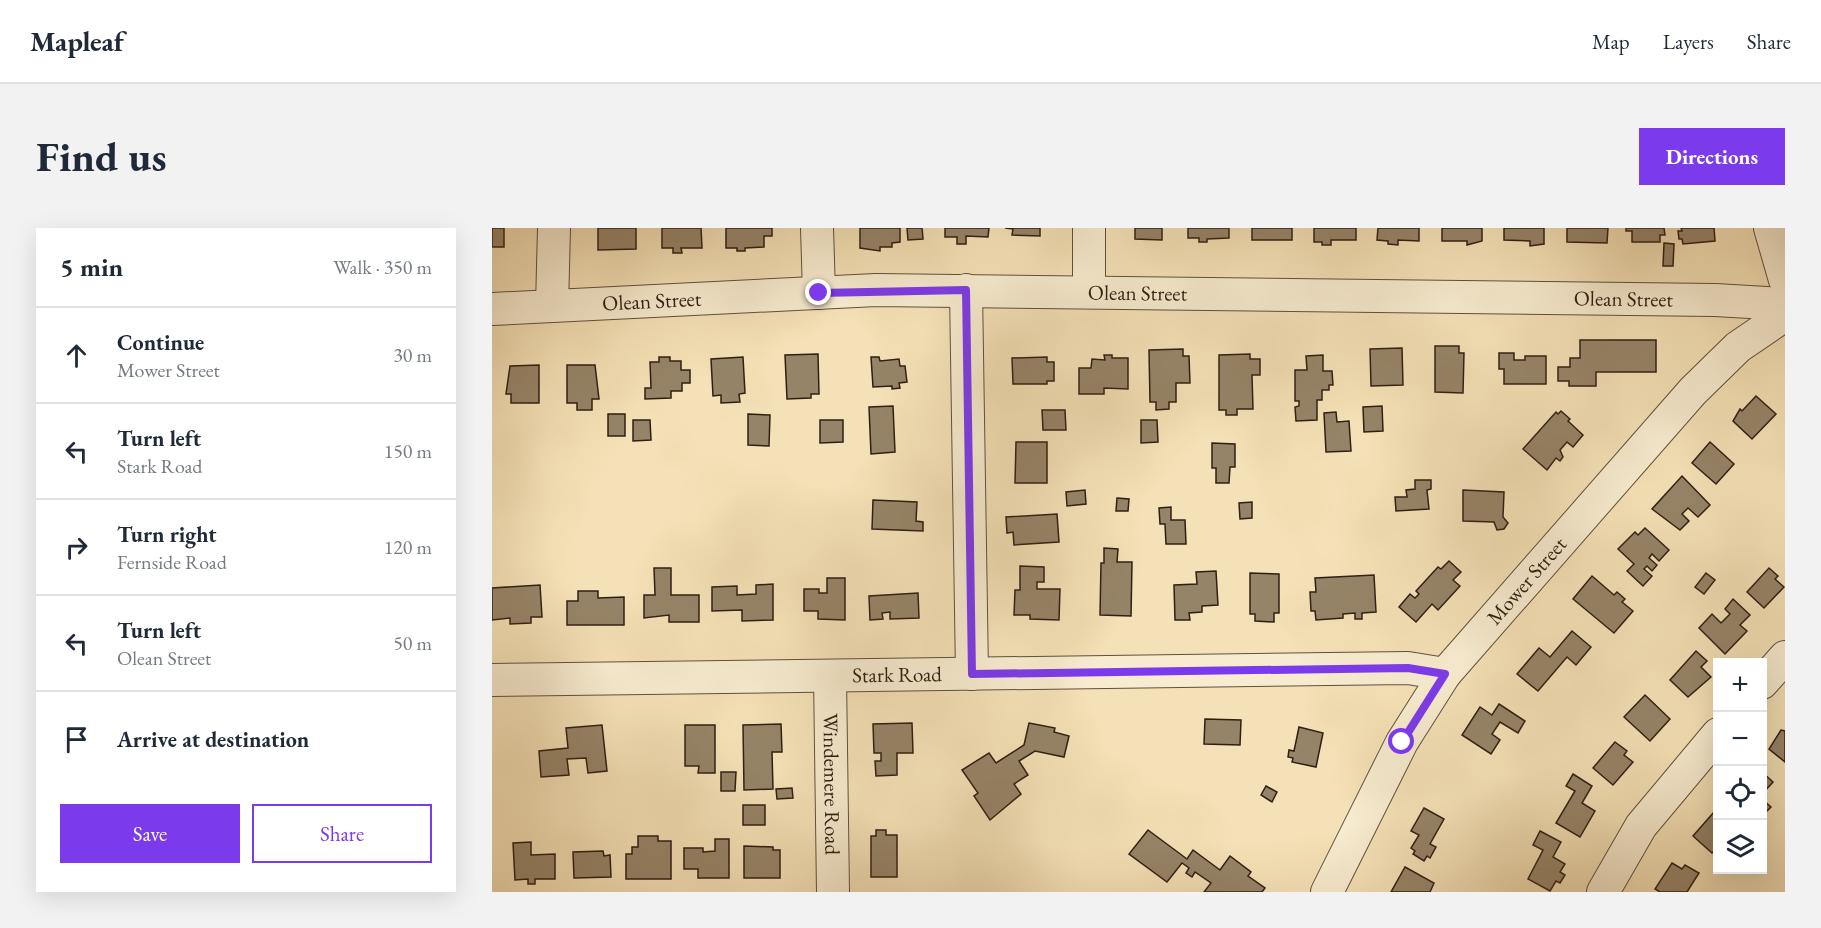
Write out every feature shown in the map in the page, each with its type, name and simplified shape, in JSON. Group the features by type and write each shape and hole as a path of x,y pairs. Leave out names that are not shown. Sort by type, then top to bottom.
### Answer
{"street":[{"path":"552,306 554,228"},
{"path":"817,228 819,293"},
{"path":"1089,228 1089,291"},
{"path":"1770,228 1785,280"},
{"path":"966,290 972,674"},
{"name":"Olean Street","path":"492,309 819,293 966,290 1747,300 1785,304"},
{"name":"Mower Street","path":"1327,892 1397,751 1445,674 1709,375 1746,340 1785,315"},
{"path":"1767,677 1785,657"},
{"name":"Stark Road","path":"492,680 1408,668 1445,674"},
{"name":"Windemere Road","path":"830,676 833,892"},
{"path":"1603,892 1641,826 1713,740"}],"building":[{"path":"492,228 504,228 504,247 492,247"},
{"path":"598,228 636,228 636,249 598,250"},
{"path":"662,228 701,228 702,248 681,248 682,253 673,253 673,248 662,248"},
{"path":"726,228 772,228 772,236 764,236 764,247 737,251 737,248 726,248"},
{"path":"860,228 900,228 900,242 892,243 892,247 880,247 880,251 860,248"},
{"path":"907,228 922,228 923,239 908,240"},
{"path":"945,228 989,228 988,237 966,236 966,244 957,244 957,237 945,237"},
{"path":"1005,228 1040,228 1040,236 1012,235 1013,229"},
{"path":"1135,228 1162,228 1162,240 1135,239"},
{"path":"1188,228 1229,228 1229,238 1207,239 1207,242 1199,242 1199,238 1188,238"},
{"path":"1252,228 1292,228 1292,240 1252,240"},
{"path":"1314,228 1356,228 1356,240 1331,240 1331,245 1322,245 1322,242 1314,242"},
{"path":"1378,228 1419,228 1419,241 1398,240 1398,245 1388,244 1388,241 1377,240"},
{"path":"1442,228 1482,228 1482,241 1467,245 1467,241 1442,241"},
{"path":"1504,228 1544,228 1544,244 1530,246 1530,241 1504,240"},
{"path":"1567,228 1608,228 1607,243 1567,242"},
{"path":"1626,228 1664,228 1665,235 1660,235 1660,242 1632,242 1632,231 1626,231"},
{"path":"1681,228 1714,228 1715,241 1683,244 1682,239 1679,239 1678,231 1682,231"},
{"path":"1664,243 1674,244 1673,266 1663,266"},
{"path":"1580,340 1656,340 1656,372 1596,372 1596,386 1569,386 1569,381 1558,381 1558,367 1570,367 1570,358 1580,358"},
{"path":"1435,346 1459,346 1459,353 1464,353 1463,393 1435,392"},
{"path":"1402,348 1403,385 1371,386 1370,349"},
{"path":"1183,349 1183,356 1189,356 1190,383 1176,383 1176,402 1169,402 1169,409 1156,410 1156,402 1150,402 1149,350"},
{"path":"1499,353 1514,353 1514,360 1525,360 1525,356 1546,356 1546,384 1504,384 1504,369 1499,369"},
{"path":"818,354 819,394 811,394 811,398 787,399 785,355"},
{"path":"1250,354 1250,359 1260,359 1260,375 1252,375 1253,409 1237,409 1237,415 1226,415 1226,410 1219,410 1219,355"},
{"path":"1104,355 1112,355 1112,358 1128,358 1128,389 1104,388 1104,394 1079,394 1079,368 1091,368 1092,359 1105,360"},
{"path":"1323,355 1323,371 1332,371 1333,385 1329,385 1329,390 1322,390 1322,400 1317,400 1317,420 1296,421 1295,407 1299,406 1299,401 1295,401 1295,370 1307,370 1306,356"},
{"path":"659,357 670,357 670,361 681,361 681,370 690,370 690,383 682,383 682,391 671,391 671,398 645,399 645,388 651,388 650,362 659,362"},
{"path":"743,357 745,393 739,394 740,402 721,403 721,395 713,396 711,359"},
{"path":"871,357 879,357 880,361 899,359 900,366 905,366 907,382 899,383 900,388 873,387"},
{"path":"1047,357 1047,362 1054,362 1054,381 1047,381 1047,384 1013,384 1012,358"},
{"path":"539,365 539,403 511,403 511,394 506,394 510,366"},
{"path":"567,365 595,365 599,399 592,399 592,410 577,410 577,403 567,403"},
{"path":"1756,396 1776,414 1752,439 1733,421 1740,409 1742,411"},
{"path":"893,406 895,452 871,454 869,407"},
{"path":"1382,406 1383,431 1364,432 1363,407"},
{"path":"1042,410 1065,410 1066,430 1043,430"},
{"path":"1561,411 1583,435 1573,447 1567,442 1560,450 1563,457 1560,461 1556,458 1547,470 1523,449 1556,412 1558,414"},
{"path":"1336,412 1337,422 1349,421 1351,451 1326,452 1324,413"},
{"path":"608,414 625,414 625,436 608,436"},
{"path":"748,414 770,415 769,446 748,445"},
{"path":"633,420 650,420 651,440 633,441"},
{"path":"820,420 843,420 843,442 820,443"},
{"path":"1141,420 1157,420 1158,442 1141,443"},
{"path":"1016,442 1047,442 1047,483 1015,483"},
{"path":"1710,442 1734,464 1716,484 1692,463"},
{"path":"1212,443 1235,444 1235,467 1230,467 1229,483 1216,483 1216,468 1212,468"},
{"path":"1682,476 1710,505 1698,517 1688,508 1682,514 1689,521 1680,530 1652,509"},
{"path":"1415,480 1431,480 1431,489 1427,490 1429,509 1396,511 1395,497 1407,497 1406,490 1415,489"},
{"path":"1085,490 1086,504 1067,506 1066,492"},
{"path":"1463,490 1504,492 1503,517 1508,523 1504,529 1497,530 1494,522 1463,521"},
{"path":"1117,498 1129,499 1128,511 1116,511"},
{"path":"873,500 917,502 916,521 923,522 923,531 872,529"},
{"path":"1252,502 1252,518 1240,519 1239,503"},
{"path":"1171,507 1171,520 1185,520 1186,544 1166,544 1165,524 1160,524 1159,508"},
{"path":"1057,514 1059,542 1014,545 1013,532 1007,533 1006,517"},
{"path":"1645,528 1669,550 1659,561 1652,554 1649,558 1657,565 1652,571 1647,566 1644,569 1652,576 1643,586 1627,571 1634,564 1618,549 1635,532 1638,535"},
{"path":"1104,548 1118,549 1117,562 1132,562 1131,616 1100,615 1101,563 1104,563"},
{"path":"1449,561 1461,572 1453,580 1460,586 1438,610 1432,604 1416,622 1399,607 1410,594 1415,598 1419,594 1416,591 1438,567 1441,569"},
{"path":"1020,566 1044,567 1044,582 1037,582 1037,589 1060,589 1059,620 1030,619 1030,615 1014,615 1015,590 1020,590"},
{"path":"654,568 671,568 671,595 699,595 699,622 669,622 669,615 644,618 644,595 655,595"},
{"path":"1769,568 1778,576 1775,579 1784,587 1764,608 1747,592"},
{"path":"1216,571 1218,605 1202,606 1202,612 1189,613 1190,620 1175,620 1174,585 1197,584 1196,572"},
{"path":"1250,573 1279,574 1279,613 1274,613 1274,622 1255,621 1255,614 1250,614"},
{"path":"1706,573 1715,580 1704,594 1695,587"},
{"path":"1374,575 1376,612 1362,613 1362,619 1355,619 1355,613 1343,614 1343,618 1316,620 1315,611 1311,611 1310,592 1316,592 1315,578"},
{"path":"1592,576 1614,595 1617,592 1625,599 1622,602 1633,611 1614,633 1573,599"},
{"path":"827,578 845,578 845,620 818,619 818,611 804,611 804,589 819,589 819,593 827,593"},
{"path":"773,584 773,620 742,621 742,610 712,611 712,587 737,586 737,595 756,594 756,585"},
{"path":"540,585 542,617 531,617 531,623 510,624 510,618 492,620 492,588"},
{"path":"578,591 598,591 598,598 624,597 624,625 567,625 567,601 578,601"},
{"path":"918,593 919,618 890,619 890,612 882,613 883,619 870,620 869,596"},
{"path":"1733,599 1750,615 1740,625 1747,631 1725,654 1699,628 1712,614 1721,623 1730,614 1725,609"},
{"path":"1572,631 1591,647 1576,665 1567,657 1538,691 1517,674 1539,648 1550,657"},
{"path":"1696,651 1707,661 1701,667 1711,677 1688,697 1670,680"},
{"path":"1645,695 1670,719 1650,741 1624,717"},
{"path":"1499,704 1525,721 1518,733 1500,722 1492,734 1500,740 1491,754 1462,735 1480,707 1492,715"},
{"path":"1205,719 1241,720 1240,745 1204,744"},
{"path":"912,723 913,753 897,753 897,775 876,776 875,761 881,761 881,753 874,753 873,724"},
{"path":"1029,723 1055,728 1054,732 1069,736 1064,757 1035,751 1019,761 1028,775 1014,784 1021,794 990,820 974,796 978,793 962,770 989,753 996,763 1024,745"},
{"path":"781,724 782,752 772,752 773,789 744,790 743,725"},
{"path":"602,725 607,771 588,773 586,758 567,759 569,775 541,777 539,751 568,748 566,728"},
{"path":"685,725 715,725 715,773 698,773 699,766 685,766"},
{"path":"1299,727 1323,733 1316,767 1292,762 1293,758 1288,757 1289,750 1294,751"},
{"path":"1781,730 1785,731 1785,762 1769,749"},
{"path":"1615,742 1627,751 1624,755 1633,762 1613,785 1593,768"},
{"path":"721,772 736,772 735,791 721,791"},
{"path":"1573,774 1592,786 1582,803 1595,811 1580,837 1556,823 1575,791 1566,786"},
{"path":"1767,777 1773,782 1767,789"},
{"path":"1266,786 1277,792 1272,802 1261,795"},
{"path":"792,788 793,798 777,799 776,789"},
{"path":"743,805 765,805 765,825 743,825"},
{"path":"1424,808 1444,819 1430,844 1436,847 1430,858 1427,856 1424,861 1413,854 1415,851 1411,848 1419,835 1411,831"},
{"path":"1713,813 1713,852 1693,836"},
{"path":"876,830 886,830 886,835 897,835 897,877 871,877 871,836 876,836"},
{"path":"1148,830 1187,859 1193,850 1220,870 1230,856 1251,872 1248,876 1265,888 1262,892 1204,892 1211,883 1195,872 1192,877 1186,873 1189,868 1182,863 1167,882 1129,854"},
{"path":"1540,831 1561,842 1553,857 1565,864 1560,872 1565,875 1560,883 1556,881 1550,891 1528,879 1543,850 1533,845"},
{"path":"638,836 658,836 658,841 671,841 671,879 626,879 626,854 632,854 632,847 638,847"},
{"path":"715,839 729,839 729,878 698,878 698,869 684,869 684,848 703,848 703,852 715,851"},
{"path":"531,842 531,855 555,854 555,879 535,879 535,884 528,884 528,879 515,880 513,843"},
{"path":"744,846 773,847 773,850 780,850 780,878 744,878"},
{"path":"603,851 604,856 610,855 611,877 574,878 573,852"},
{"path":"1672,863 1682,869 1685,865 1699,873 1687,892 1660,892 1655,889"},
{"path":"1405,867 1434,883 1430,892 1391,892"}],"route":[{"path":"819,293 876,290 966,290 972,674 1408,668 1432,670 1445,674 1422,707 1402,742"}]}
